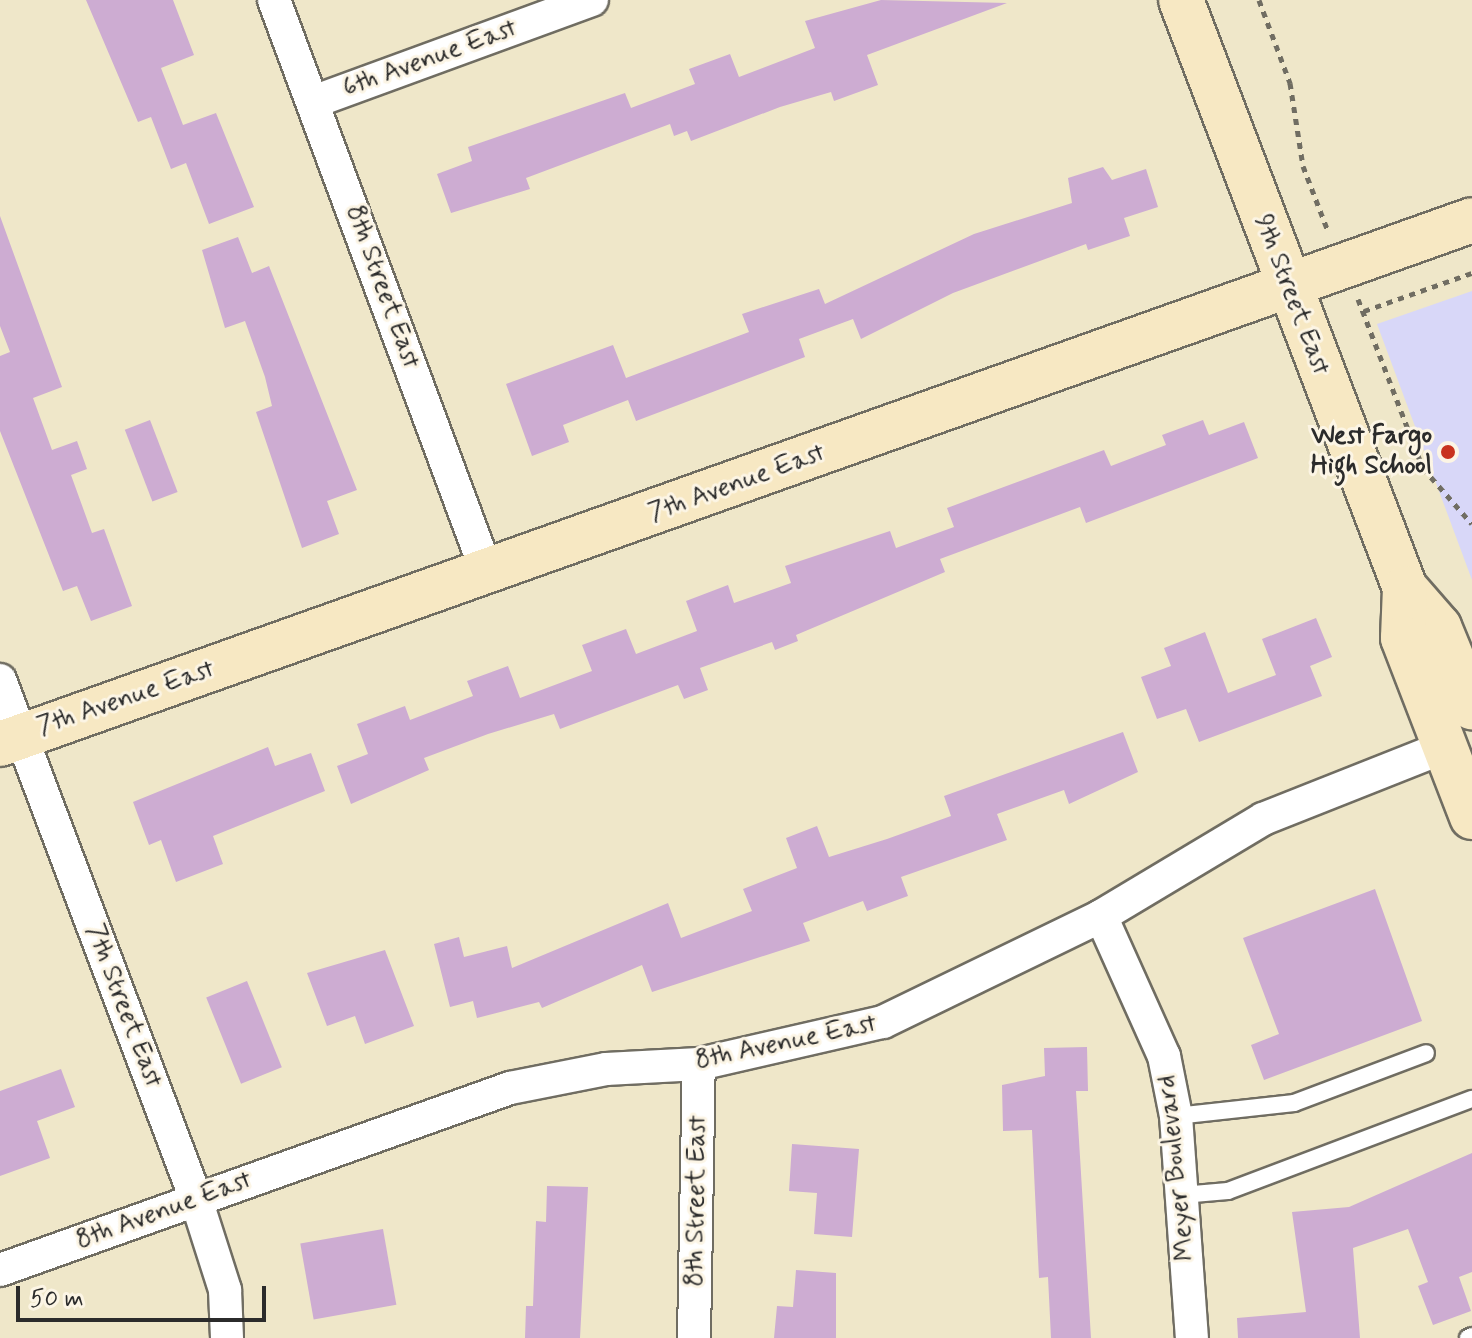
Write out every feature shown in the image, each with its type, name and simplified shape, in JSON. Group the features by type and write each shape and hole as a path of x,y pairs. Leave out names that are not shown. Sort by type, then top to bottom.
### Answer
{"street":[{"name":"8th Street East","path":"274,0 488,575"},
{"name":"6th Avenue East","path":"313,102 592,0"},
{"name":"9th Street East","path":"1181,0 1286,285 1405,588 1439,627 1472,707"},
{"name":"7th Avenue East","path":"11,740 488,575 1472,220"},
{"name":"9th Street East","path":"1405,588 1403,638 1472,817"},
{"name":"7th Street East","path":"0,680 11,740 196,1199 225,1290 227,1338"},
{"name":"8th Avenue East","path":"0,1270 510,1088 606,1069 699,1064 883,1022 1101,916 1263,819 1445,747"},
{"name":"Meyer Boulevard","path":"1101,916 1145,999 1176,1116 1192,1338"},
{"name":"8th Street East","path":"694,1338 699,1064"}],"lane":[{"path":"1176,1116 1294,1103 1426,1053"},
{"path":"1182,1195 1228,1191 1472,1099"}],"path":[{"path":"1259,0 1290,83 1303,166 1342,266 1364,311 1423,468 1472,524"},
{"path":"1364,311 1472,273"}],"shaded area":[{"name":"West Fargo High School","path":"1472,291 1472,580 1377,324"}],"building":[{"path":"86,0 173,0 194,55 161,68 183,125 216,113 254,207 209,224 186,163 171,169 151,117 138,122"},
{"path":"881,0 1007,3 867,55 878,85 834,101 831,92 780,107 691,141 687,131 674,136 670,124 526,178 530,189 451,213 437,174 472,161 468,147 625,93 631,108 695,84 689,69 730,54 739,77 815,48 805,21"},
{"path":"1103,167 1112,180 1146,169 1158,207 1124,218 1130,236 1088,250 1086,244 953,293 861,339 853,319 799,339 805,357 636,421 628,400 563,425 569,442 532,456 506,384 613,345 626,378 749,332 742,314 819,289 825,304 974,234 1072,203 1068,178"},
{"path":"0,216 62,387 33,398 52,450 77,441 87,469 71,475 92,533 104,529 132,606 91,621 77,586 63,591 0,431 0,356 10,352 0,326"},
{"path":"238,237 252,273 269,266 357,490 327,501 339,534 302,548 256,412 272,406 265,377 245,321 225,328 202,250"},
{"path":"150,420 178,492 152,502 125,430"},
{"path":"1203,420 1209,435 1244,422 1258,458 1086,523 1080,507 940,559 945,572 796,635 798,641 775,650 772,642 700,668 708,690 684,699 678,685 560,729 554,714 488,734 424,758 429,770 351,804 337,766 368,754 357,724 405,706 410,720 473,696 467,681 508,666 520,698 592,671 582,645 626,629 636,654 697,631 686,601 728,585 734,603 791,583 785,566 890,531 896,548 954,527 947,508 1104,450 1111,466 1166,445 1162,435"},
{"path":"1316,618 1332,657 1310,666 1322,696 1199,742 1186,709 1157,719 1141,677 1171,666 1164,648 1205,632 1228,693 1276,675 1262,639"},
{"path":"1123,732 1138,772 1069,804 1064,790 997,814 1007,840 901,877 908,896 867,911 863,901 803,923 810,941 652,992 642,965 542,1008 539,1002 477,1018 473,1001 450,1007 434,944 459,937 464,957 507,946 512,968 668,903 681,938 752,911 743,889 797,868 786,838 817,826 829,857 887,839 951,816 944,796"},
{"path":"268,747 275,766 311,753 325,791 213,836 223,864 176,882 161,840 149,845 133,802"},
{"path":"1375,889 1422,1021 1264,1080 1251,1045 1279,1034 1243,938"},
{"path":"385,950 414,1026 365,1044 355,1016 327,1026 307,973"},
{"path":"247,981 282,1067 241,1084 206,997"},
{"path":"1087,1047 1088,1091 1076,1091 1091,1338 1051,1338 1048,1277 1039,1278 1032,1130 1003,1131 1002,1085 1045,1076 1044,1048"},
{"path":"61,1069 75,1107 37,1121 50,1158 0,1176 0,1091"},
{"path":"792,1144 859,1149 852,1237 814,1234 817,1193 789,1191"},
{"path":"1472,1153 1472,1272 1459,1277 1471,1311 1433,1325 1418,1286 1428,1282 1408,1229 1353,1248 1360,1338 1238,1338 1237,1318 1306,1312 1292,1212 1349,1207"},
{"path":"547,1186 588,1187 580,1338 525,1338 526,1306 533,1306 536,1221 546,1222"},
{"path":"383,1229 396,1305 314,1319 300,1244"},
{"path":"796,1270 836,1273 836,1338 774,1338 777,1306 793,1307"}],"place":[{"name":"West Fargo High School","path":"1448,452"}]}
